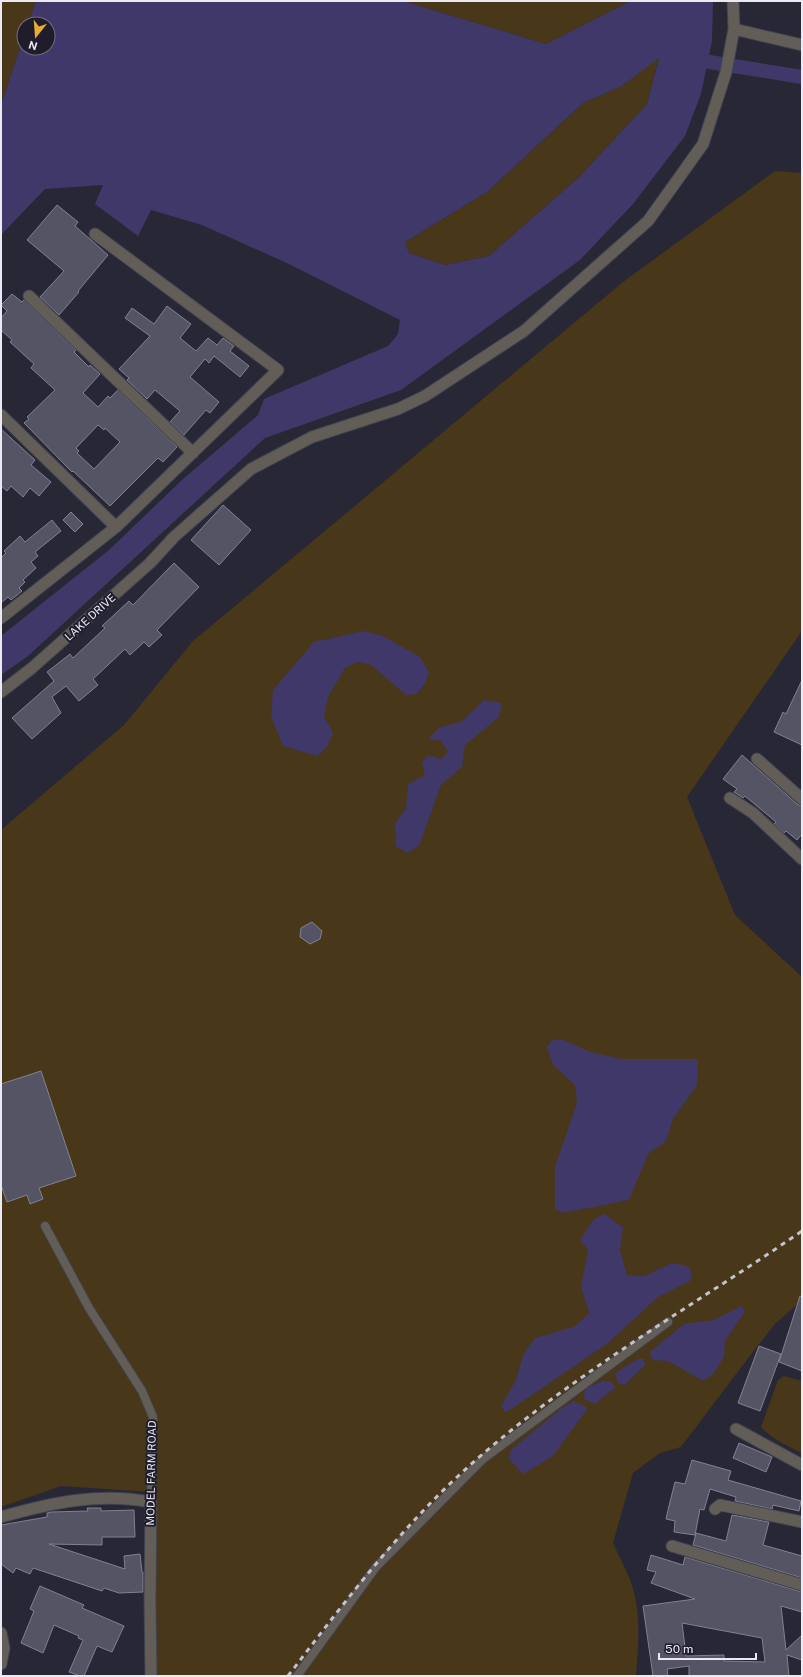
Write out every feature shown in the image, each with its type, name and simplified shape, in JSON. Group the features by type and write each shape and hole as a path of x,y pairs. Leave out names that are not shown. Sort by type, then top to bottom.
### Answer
{"street":[{"name":"LAKE DRIVE","path":"1,692 32,668 144,568 174,537 251,469 312,437 398,409 425,396 524,331 648,221 703,144 726,72 734,29 733,1"},
{"path":"734,29 802,45"},
{"path":"1,618 116,527 278,370 95,234"},
{"path":"29,296 193,453"},
{"path":"1,414 116,527"},
{"path":"757,759 802,799"},
{"path":"730,798 753,813 802,859"},
{"path":"736,1429 802,1465"},
{"path":"1,1517 35,1507 90,1498 129,1498 151,1502"},
{"name":"MODEL FARM ROAD","path":"151,1502 151,1676"},
{"path":"715,1509 720,1505 802,1522"},
{"path":"672,1546 802,1585"},
{"path":"1,1632 4,1648 1,1664"}],"lane":[{"name":"MODEL FARM ROAD","path":"45,1226 88,1308 142,1391 153,1417 151,1502"},
{"path":"297,1676 376,1567 483,1459 668,1322"}],"shaded area":[{"path":"1,1 36,1 31,16 16,16 16,56 17,56 1,105"},
{"path":"36,1 403,1 546,44 631,1 713,1 712,41 701,94 685,136 633,204 580,260 401,390 265,438 28,656 1,675 1,636 109,550 182,480 258,415 264,399 388,346 398,334 400,320 289,264 202,225 151,210 138,236 95,204 103,185 45,189 1,235 1,105 17,56 56,56 56,16 31,16","holes":["659,58 647,104 579,177 489,256 445,265 409,253 405,242 487,192 583,103 622,86"]},
{"path":"403,1 631,1 546,44"},
{"path":"659,57 647,104 579,177 489,256 445,265 409,253 405,242 487,192 583,103 622,86"},
{"path":"775,171 802,173 802,631 687,797 735,915 802,977 802,1300 775,1324 681,1447 660,1453 633,1473 613,1543 630,1579 638,1613 638,1655 636,1676 150,1676 151,1492 61,1486 1,1507 1,830 124,725 193,641 623,282"},
{"path":"364,631 383,636 420,657 429,672 425,684 416,694 406,695 371,665 357,662 345,668 328,697 324,716 333,733 327,747 317,756 283,746 271,716 273,690 314,642"},
{"path":"484,700 502,703 499,717 465,745 462,767 441,785 419,846 407,853 396,846 395,823 406,809 408,784 425,775 422,763 428,755 441,759 448,752 441,741 428,739 440,727 461,722"},
{"path":"561,1039 590,1052 622,1059 698,1059 697,1085 673,1119 666,1141 648,1154 629,1200 563,1213 555,1209 555,1167 577,1103 575,1085 553,1065 547,1047 551,1041"},
{"path":"605,1214 623,1228 620,1250 627,1275 644,1276 670,1264 678,1264 689,1267 692,1274 690,1281 658,1297 608,1343 505,1412 501,1406 516,1380 523,1355 535,1338 574,1327 589,1313 581,1286 588,1250 580,1240 594,1219"},
{"path":"741,1306 745,1311 725,1341 724,1357 714,1373 703,1381 668,1361 652,1360 650,1352 684,1324 714,1320"},
{"path":"638,1359 644,1359 645,1365 624,1385 618,1383 615,1373"},
{"path":"784,1376 802,1381 802,1453 775,1439 761,1427 778,1380"},
{"path":"602,1381 611,1381 616,1387 595,1404 584,1399 585,1389"},
{"path":"574,1401 588,1408 552,1457 523,1474 508,1458 512,1449 562,1408"}],"building":[{"path":"57,205 78,222 75,226 108,255 59,315 40,297 64,271 27,240"},
{"path":"12,294 22,302 24,300 76,350 74,352 89,367 90,365 100,374 83,393 98,407 108,396 110,398 118,390 177,447 163,462 158,458 110,506 73,471 72,472 24,423 29,419 27,417 55,390 31,368 34,364 10,342 12,340 1,330 1,318 7,311 1,305","holes":["98,425 104,430 105,428 120,442 94,469 77,453 79,451 76,448"]},
{"path":"167,306 191,324 180,338 196,351 208,338 217,345 223,338 234,346 230,351 249,366 240,377 214,356 209,363 205,359 190,377 219,402 210,413 206,410 184,435 170,422 180,411 155,390 147,399 127,380 129,378 119,369 150,336 125,318 132,308 154,324"},
{"path":"1,429 35,460 31,465 51,482 39,496 30,488 23,497 11,486 7,491 1,486"},
{"path":"223,505 251,530 219,565 191,540"},
{"path":"71,512 83,524 75,532 63,520"},
{"path":"52,520 61,531 35,552 38,556 31,562 36,568 23,580 25,582 19,588 22,591 11,600 8,597 1,603 1,558 6,553 4,551 20,536 25,542"},
{"path":"174,563 199,587 157,630 162,635 149,647 144,642 130,655 125,649 93,679 98,685 79,701 66,686 52,697 61,713 32,739 12,718 54,681 47,672 70,654 73,658 105,628 102,626 129,601 133,605"},
{"path":"802,680 802,745 774,732 783,712 786,714"},
{"path":"742,755 797,804 802,806 802,834 797,840 786,831 784,833 774,824 776,822 745,796 743,798 734,792 737,789 723,779"},
{"path":"312,922 322,931 320,939 310,944 300,937 301,928"},
{"path":"41,1071 76,1176 39,1188 43,1199 30,1204 27,1195 7,1202 1,1185 1,1084"},
{"path":"800,1296 802,1297 802,1371 779,1362"},
{"path":"759,1346 781,1354 760,1411 738,1403"},
{"path":"739,1443 772,1457 766,1472 733,1458"},
{"path":"692,1460 731,1471 728,1480 801,1501 799,1511 773,1505 772,1509 735,1501 736,1497 710,1489 704,1510 700,1509 695,1535 674,1532 675,1521 666,1519 675,1482 685,1484"},
{"path":"87,1508 101,1508 101,1511 134,1510 135,1537 102,1537 102,1545 49,1544 125,1569 124,1556 140,1554 143,1572 143,1592 119,1593 104,1588 102,1591 33,1568 30,1574 16,1568 13,1573 1,1564 1,1525 47,1517 47,1513 51,1512 88,1511"},
{"path":"732,1515 769,1522 763,1545 802,1556 802,1578 693,1545 696,1533 726,1541"},
{"path":"651,1555 683,1565 685,1557 802,1592 802,1612 781,1606 786,1650 802,1635 802,1660 787,1655 789,1676 689,1676 689,1666 667,1669 668,1676 653,1676 643,1606 695,1599 651,1583 656,1572 647,1570","holes":["682,1623 762,1638 765,1662 724,1661 724,1655 686,1656"]},
{"path":"40,1586 84,1605 82,1608 124,1626 112,1652 97,1646 84,1676 69,1672 83,1640 78,1638 79,1636 54,1625 43,1653 21,1643 34,1611 30,1609"}],"waterway":[{"path":"691,59 802,77"}],"railway":[{"path":"288,1676 351,1594 395,1541 468,1467 507,1434 589,1373 802,1231"}]}
